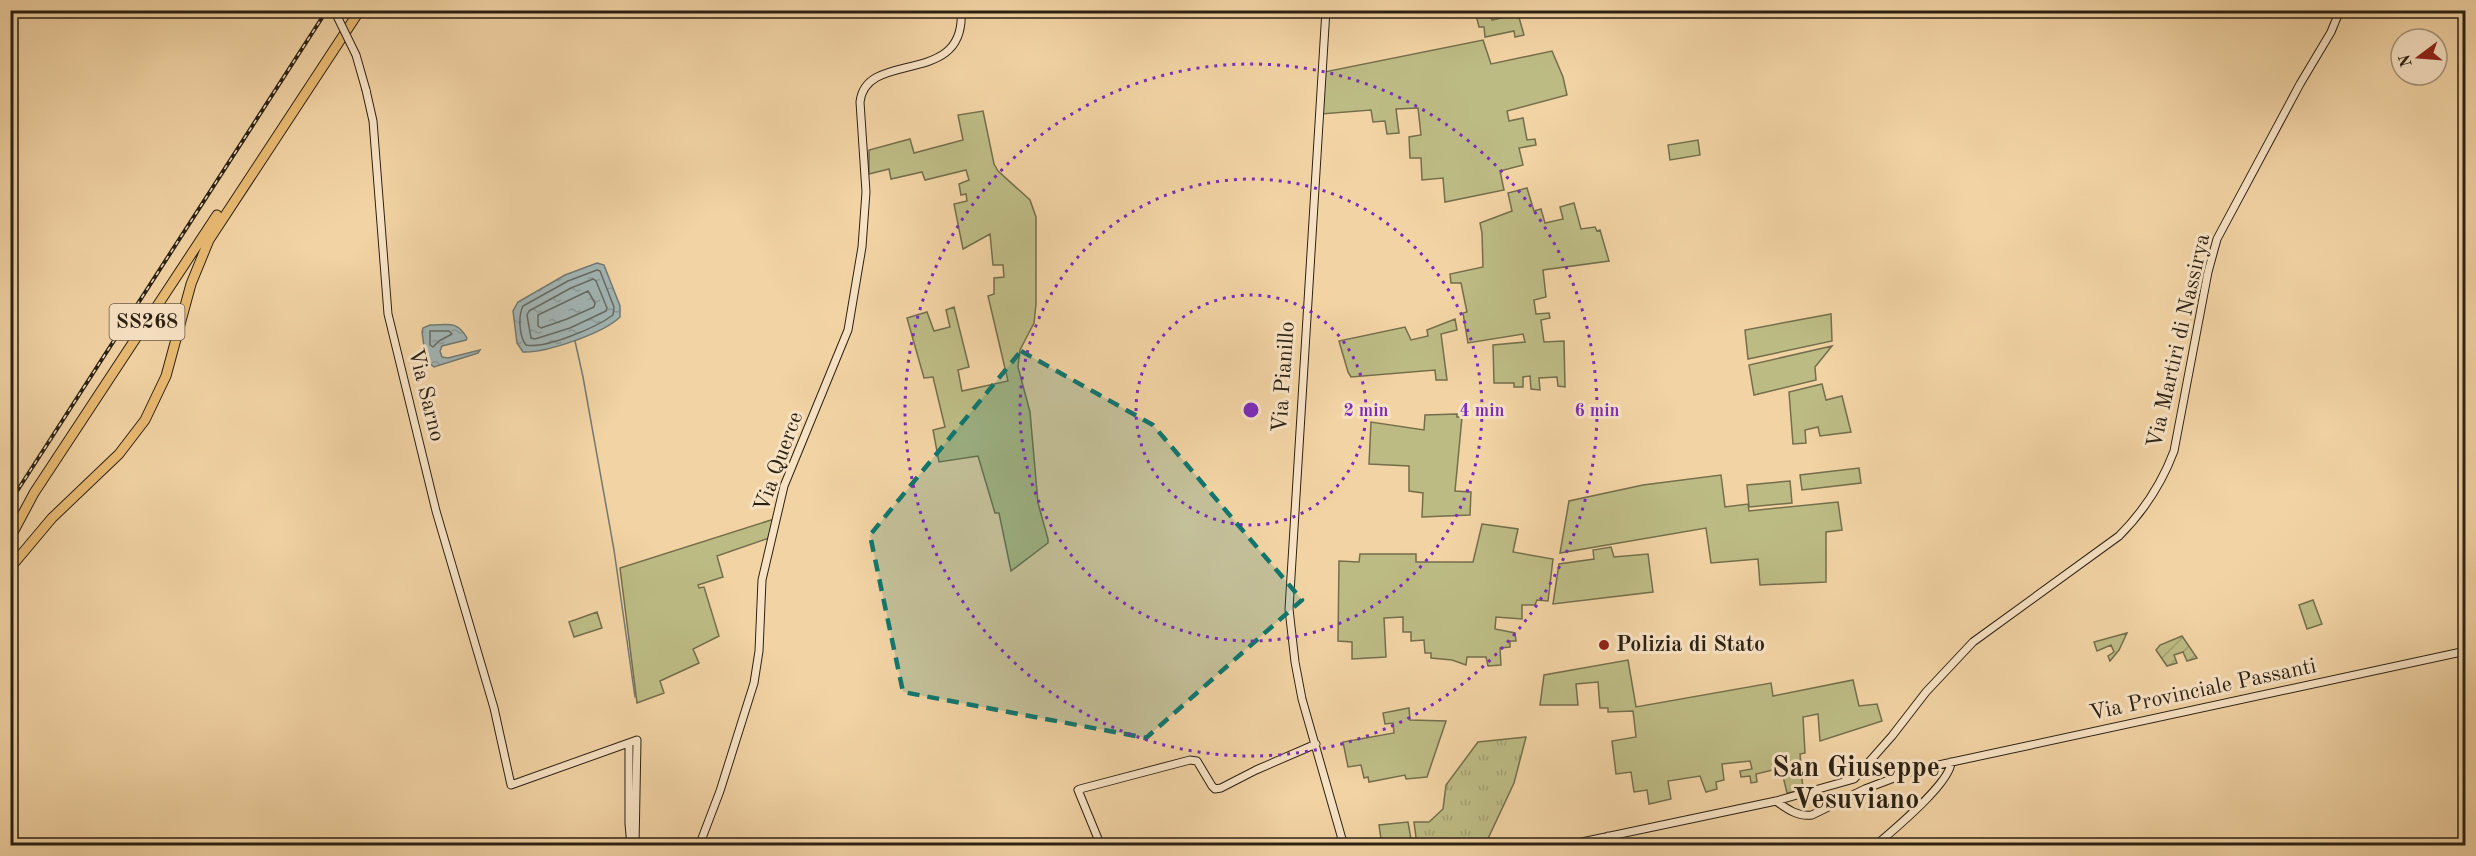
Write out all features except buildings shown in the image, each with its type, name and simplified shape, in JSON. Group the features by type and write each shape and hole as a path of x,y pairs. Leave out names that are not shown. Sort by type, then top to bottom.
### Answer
{"highway":[{"name":"SS268","path":"10,538 25,508 352,10"},
{"name":"SS268","path":"10,568 37,534 119,454 154,405 166,376 190,284 209,240 360,10"}],"street":[{"name":"Via Sarno","path":"334,10 356,55 373,121 388,314 436,511 494,708 511,785 629,743"},
{"name":"Via Querce","path":"699,846 720,791 754,683 759,651 762,580 784,486 848,330 862,247 866,192 860,102 864,87 878,77 940,57 949,51 961,32 961,10"},
{"name":"Via Pianillo","path":"1326,10 1289,609 1302,699 1344,846"},
{"name":"Via Martiri di Nassirya","path":"1563,846 1776,801 1854,779 1892,736 1926,692 1973,642 2120,537 2139,516 2166,470 2174,451 2208,272 2217,239 2278,123 2331,32 2340,10"},
{"name":"Via Provinciale Passanti","path":"1776,801 1795,813 1804,816 1812,815 1898,775 1949,762 2466,651"},
{"path":"638,740 633,846 629,824 629,743 638,740"},
{"path":"1101,846 1078,790 1190,760 1197,761 1215,789 1221,788 1316,744"},
{"path":"1875,846 1926,800 1948,773 1949,762"},
{"path":"1608,836 1611,846"}],"highlighted area":[{"path":"1021,351 1153,425 1302,600 1146,738 903,692 870,535"}],"green space":[{"path":"1475,11 1490,11 1492,20 1518,14 1524,35 1515,37 1514,31 1485,37 1484,27 1479,27"},
{"path":"1483,40 1491,64 1552,51 1563,77 1567,95 1507,111 1509,121 1523,118 1527,140 1535,139 1536,145 1519,148 1523,165 1500,171 1504,190 1445,202 1443,178 1422,180 1421,158 1410,158 1409,137 1421,135 1418,108 1396,109 1399,133 1387,134 1385,121 1373,122 1371,110 1321,114 1324,72"},
{"path":"983,111 994,164 998,171 1030,200 1036,217 1034,323 1020,350 1018,367 1030,412 1038,503 1048,543 1011,571 999,513 995,513 978,456 939,462 933,430 945,427 933,377 924,378 907,318 927,312 934,331 950,327 946,310 954,307 969,367 958,370 962,391 1008,381 988,296 994,294 994,278 1004,277 1003,265 993,265 990,234 963,249 954,204 967,201 966,194 961,195 959,184 969,180 966,170 925,180 922,172 891,179 889,169 869,174 869,150 910,139 914,153 963,140 958,115"},
{"path":"1698,140 1700,155 1670,160 1668,145"},
{"path":"1527,188 1534,211 1541,209 1545,223 1563,219 1560,207 1574,203 1581,229 1595,227 1597,231 1600,230 1609,261 1543,270 1546,297 1534,300 1536,314 1549,313 1550,318 1541,320 1544,342 1564,341 1565,387 1558,386 1557,377 1539,378 1540,390 1531,389 1530,376 1523,377 1523,387 1514,387 1514,383 1494,383 1493,345 1525,342 1523,334 1468,343 1463,313 1467,312 1461,283 1451,283 1450,274 1483,267 1480,223 1512,211 1508,193"},
{"path":"1831,314 1832,341 1748,359 1745,330"},
{"path":"1455,319 1457,330 1441,334 1447,380 1436,380 1435,370 1351,377 1348,372 1339,341 1405,327 1411,340 1428,336 1427,330"},
{"path":"1832,346 1815,367 1816,380 1754,395 1749,365"},
{"path":"1822,384 1826,400 1842,396 1851,432 1820,436 1818,427 1805,430 1806,443 1793,444 1789,392"},
{"path":"1457,414 1457,417 1462,417 1455,491 1471,492 1470,515 1422,517 1423,493 1409,491 1409,466 1369,464 1371,422 1424,430 1425,415"},
{"path":"1859,468 1861,483 1802,490 1800,475"},
{"path":"1721,475 1725,507 1748,504 1749,511 1838,502 1842,530 1826,532 1826,582 1760,585 1758,559 1711,563 1706,528 1560,553 1569,501 1643,485"},
{"path":"1790,481 1792,503 1749,507 1747,485"},
{"path":"773,520 769,538 717,556 723,577 698,585 699,588 704,587 719,636 693,649 699,663 660,681 664,693 637,703 620,568"},
{"path":"1482,524 1518,529 1513,552 1553,559 1548,601 1537,600 1535,605 1522,605 1522,619 1496,617 1495,629 1515,633 1516,641 1510,641 1510,647 1500,648 1501,665 1488,666 1486,657 1467,657 1466,665 1452,660 1431,658 1431,653 1425,653 1424,640 1411,641 1411,632 1403,632 1403,617 1384,618 1386,657 1352,659 1352,642 1338,641 1339,561 1359,562 1360,554 1416,554 1416,562 1473,562"},
{"path":"1611,547 1614,557 1648,554 1653,592 1553,604 1559,564 1594,559 1593,550"},
{"path":"2313,600 2322,624 2307,629 2299,605"},
{"path":"597,612 602,628 574,637 569,622"},
{"path":"2127,633 2119,650 2110,661 2108,656 2114,652 2111,645 2097,651 2094,642"},
{"path":"2182,636 2197,658 2187,661 2183,652 2174,655 2177,663 2167,666 2156,650 2160,645"},
{"path":"1628,660 1636,707 1771,683 1773,696 1853,680 1859,706 1877,704 1882,721 1820,741 1818,714 1803,717 1805,753 1800,754 1803,790 1787,793 1781,768 1756,774 1757,782 1751,783 1750,776 1741,777 1740,771 1752,769 1750,761 1722,764 1724,780 1716,782 1717,789 1706,792 1700,776 1668,781 1671,799 1649,804 1647,790 1634,792 1631,772 1616,774 1612,741 1636,737 1633,711 1608,712 1608,708 1600,708 1598,682 1576,684 1578,705 1540,705 1544,675"},
{"path":"1409,708 1410,720 1446,721 1427,777 1406,779 1405,775 1369,782 1368,777 1364,778 1361,765 1348,767 1343,742 1394,733 1393,723 1385,724 1383,713"},
{"path":"1526,737 1514,783 1485,845 1417,845 1414,822 1429,822 1443,809 1446,785 1478,742"},
{"path":"1408,822 1412,845 1368,845 1368,843 1381,839 1379,825"}],"water":[{"path":"597,263 604,265 620,306 620,317 601,329 574,341 546,349 523,352 517,343 513,311 518,302 565,275"},
{"path":"430,325 456,326 467,338 442,346 440,351 442,357 448,358 480,350 478,353 434,367 426,360 422,332 423,328"}],"waterway":[{"path":"575,341 614,550 635,697"}],"railway":[{"path":"10,502 327,10"}],"place":[{"name":"Polizia di Stato","path":"1604,645"}],"district":[{"name":"San Giuseppe Vesuviano","path":"1856,785"}]}
